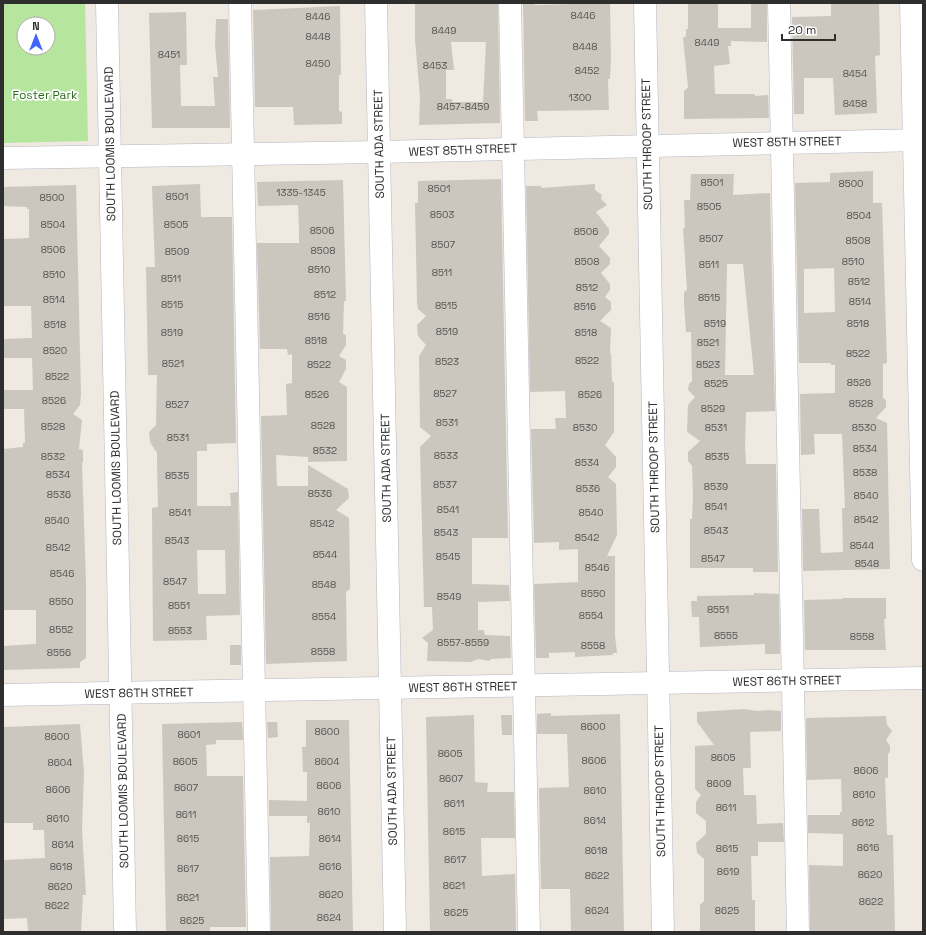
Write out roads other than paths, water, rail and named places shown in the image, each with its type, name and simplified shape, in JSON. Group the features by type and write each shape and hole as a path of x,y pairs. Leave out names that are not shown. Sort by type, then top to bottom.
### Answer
{"street":[{"name":"SOUTH LOOMIS BOULEVARD","path":"107,3 126,932"},
{"path":"240,3 259,932"},
{"name":"SOUTH ADA STREET","path":"376,3 395,932"},
{"path":"510,3 529,932"},
{"name":"SOUTH THROOP STREET","path":"645,3 663,932"},
{"path":"779,3 798,932"},
{"path":"912,3 919,140 923,560"},
{"name":"WEST 85TH STREET","path":"3,158 379,152 919,140"},
{"name":"WEST 86TH STREET","path":"3,695 923,678"}],"park label":[{"name":"Foster Park","path":"45,95"}]}
